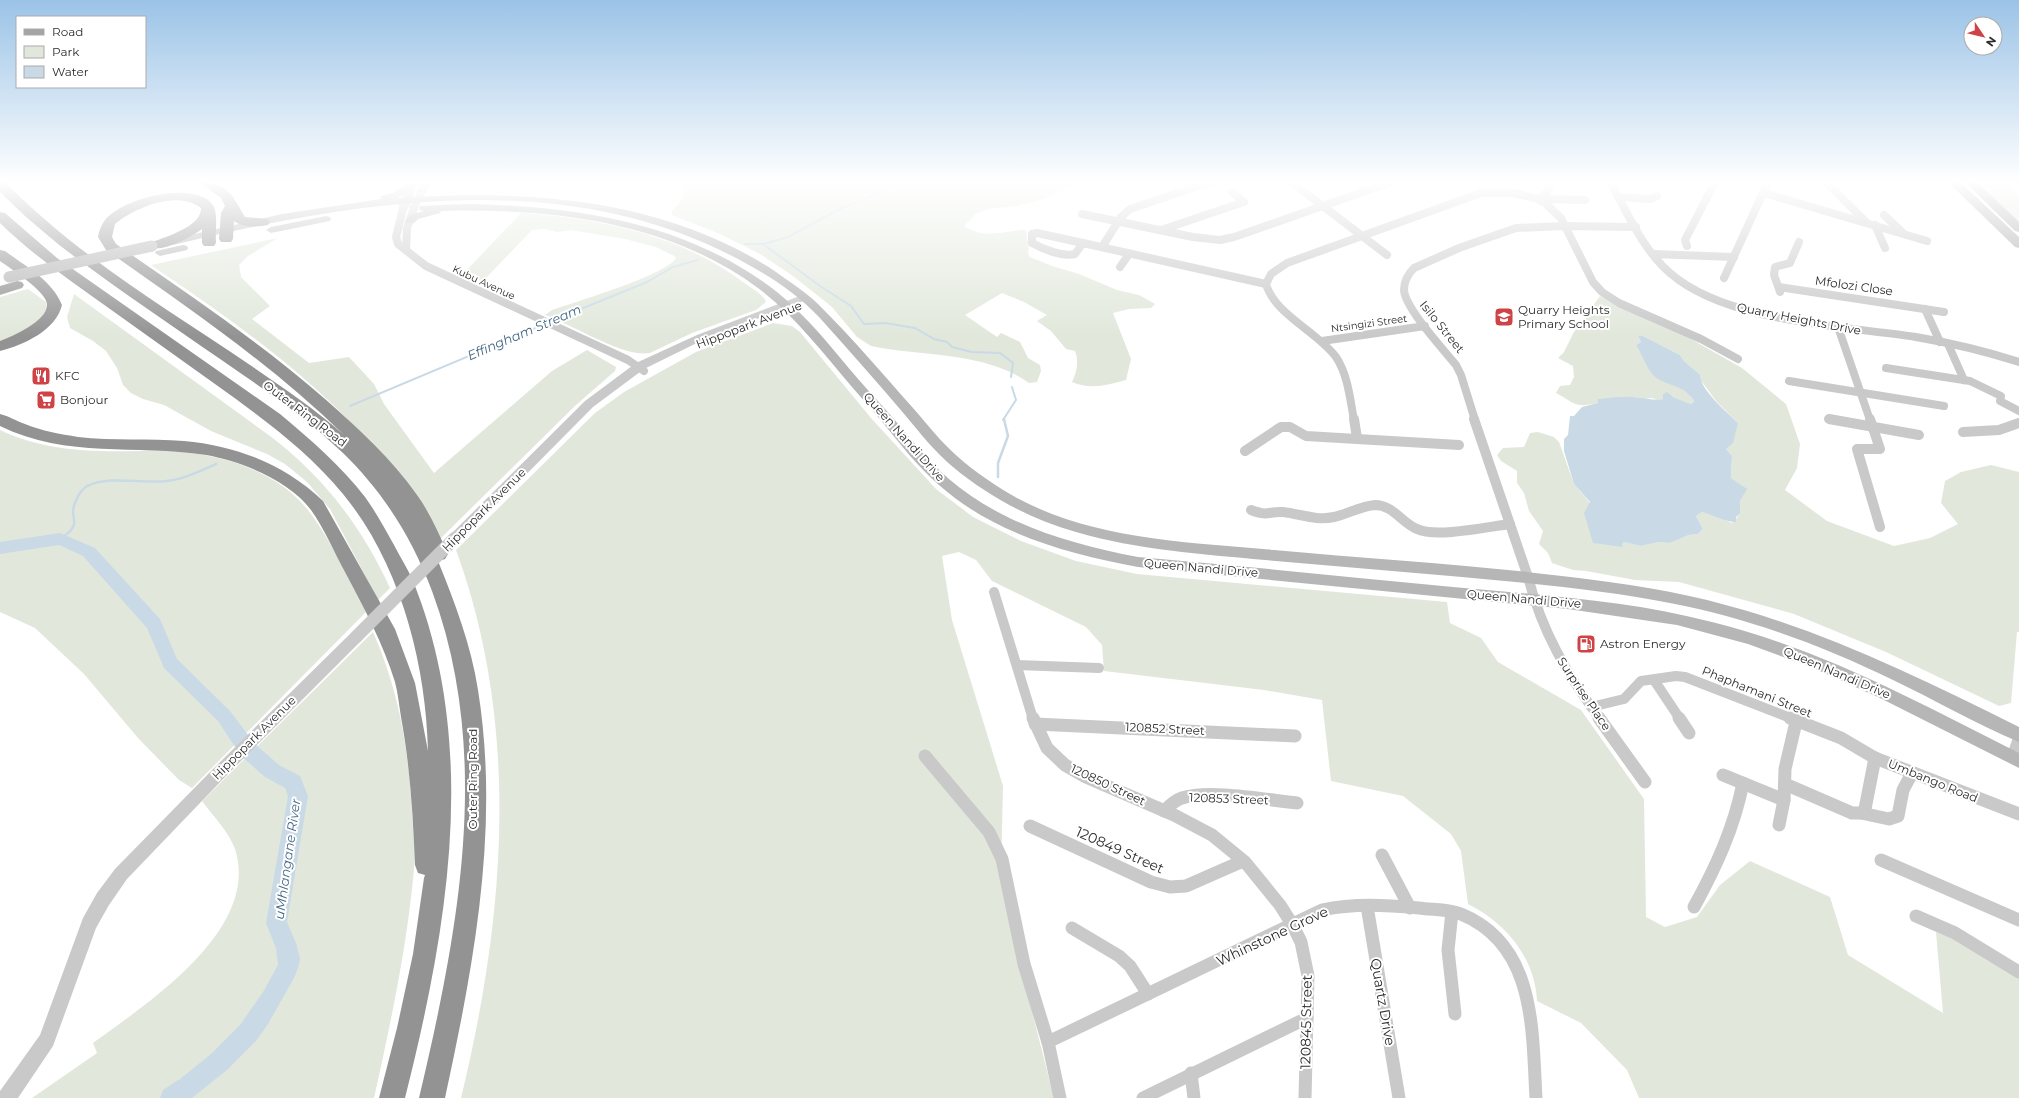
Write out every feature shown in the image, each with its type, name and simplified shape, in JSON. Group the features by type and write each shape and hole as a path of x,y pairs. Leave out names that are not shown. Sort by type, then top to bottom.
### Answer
{"highway":[{"name":"Outer Ring Road","path":"18,233 52,261 274,418 333,471 355,496 376,527 396,562 418,616 435,696 439,738 440,798 437,857 429,923 415,1005 392,1098"},
{"name":"Outer Ring Road","path":"50,233 64,245 324,426 343,442 379,480 405,516 440,584 460,644 466,671 476,747 472,866 467,922 453,1006 432,1098"},
{"path":"106,233 105,237 111,247 282,370 352,432 380,460 411,501 428,529 445,567 462,615 478,698 476,747"},
{"path":"156,248 187,233"},
{"path":"209,233 209,238"},
{"path":"0,254 51,296 54,308 50,316 40,326 18,339 0,346"},
{"path":"0,290 12,281"},
{"path":"0,419 41,436 81,444 191,447 236,456 258,464 293,482 317,505 385,629 405,683 417,745 422,787 429,923"}],"main road":[{"name":"Queen Nandi Drive","path":"12,281 156,248 232,233"},
{"name":"Queen Nandi Drive","path":"655,233 674,239 714,257 760,285 787,307 911,448 944,483 960,495 999,518 1040,536 1083,551 1138,562 1624,610 1700,625 1746,637 1798,655 1848,675 2016,759"},
{"name":"Queen Nandi Drive","path":"696,233 734,250 807,299 953,460 970,475 1007,499 1054,520 1102,535 1153,544 1454,572 1528,577 1673,597 1757,618 1836,646 1905,678 2019,735"},
{"path":"2008,233 2019,244"},
{"name":"Queen Nandi Drive","path":"12,281 156,248"}],"street":[{"name":"Kubu Avenue","path":"397,233 398,244 419,262 434,271 555,326 642,369"},
{"path":"406,250 407,233"},
{"path":"1036,233 1032,234 1031,237 1032,243 1038,247 1070,255 1075,254 1083,243"},
{"path":"1038,233 1266,284 1271,274 1283,265 1371,233"},
{"path":"1102,247 1111,233"},
{"path":"1176,233 1199,238 1227,239 1244,233"},
{"path":"1359,233 1387,255"},
{"name":"Isilo Street","path":"1498,233 1414,268 1405,278 1404,297 1456,366 1461,375 1528,577 1534,600"},
{"path":"1568,233 1593,282 1600,291 1610,299 1721,349 1738,359"},
{"name":"Quarry Heights Drive","path":"1640,233 1653,254 1669,272 1714,300 1759,314 1944,343 1991,353 2019,362"},
{"path":"1687,246 1685,240 1689,233"},
{"path":"1724,278 1745,233"},
{"path":"1879,233 1885,248"},
{"path":"1904,234 1927,241"},
{"name":"Mfolozi Close","path":"1799,242 1790,263 1775,267 1774,273 1780,291 1944,312"},
{"path":"1120,267 1129,254"},
{"path":"1653,254 1734,256"},
{"name":"Ntsingizi Street","path":"1266,284 1270,293 1279,305 1322,341 1425,326"},
{"name":"Hippopark Avenue","path":"7,1098 47,1040 79,948 89,924 103,899 121,874 137,856 280,712 568,425 642,369 807,299"},
{"path":"1925,309 1964,380"},
{"path":"1838,327 1880,449 1857,449 1880,527"},
{"path":"1322,341 1334,354 1341,366 1357,438"},
{"path":"1886,368 1976,383 2001,396 2000,401 2019,411"},
{"path":"1789,381 1944,406"},
{"path":"1829,419 1919,435"},
{"path":"1963,432 1979,430 2001,431 2019,423"},
{"path":"1245,451 1282,426 1290,427 1306,436 1460,444"},
{"path":"1251,510 1263,515 1282,512 1316,519 1334,517 1360,508 1376,506 1387,508 1396,513 1416,529 1433,533 1510,524"},
{"name":"120850 Street","path":"994,592 1035,724 1044,744 1064,765 1076,772 1164,811 1212,835 1230,848 1261,880 1294,924"},
{"name":"Surprise Place","path":"1534,600 1554,650 1591,707 1645,782"},
{"path":"1017,665 1099,668"},
{"name":"Phaphamani Street","path":"1591,707 1624,699 1641,681 1676,676 1685,677 1849,742"},
{"path":"1654,680 1689,733"},
{"path":"1779,825 1784,800 1785,769 1792,748 1796,722"},
{"name":"120852 Street","path":"1035,724 1066,724 1294,736"},
{"path":"2016,759 2019,740"},
{"name":"Umbango Road","path":"1849,742 1875,758 2019,814"},
{"path":"924,756 967,804 989,832 1002,859 1024,964 1048,1042 1060,1098"},
{"path":"1862,813 1865,809 1875,758"},
{"path":"1785,784 1852,813 1862,813 1889,819 1898,816 1905,786 1912,773"},
{"path":"1723,775 1784,800"},
{"path":"1694,907 1709,879 1735,822 1743,783"},
{"name":"120853 Street","path":"1164,811 1181,799 1190,797 1224,797 1297,803"},
{"name":"120849 Street","path":"1030,826 1151,882 1170,887 1186,886 1243,861"},
{"path":"1382,855 1410,908"},
{"path":"1881,860 2019,920"},
{"name":"Whinstone Grove","path":"1048,1042 1076,1027 1322,910 1348,905 1452,912 1473,920 1494,936 1505,946 1519,968 1527,991 1529,1006 1536,1098"},
{"name":"Quartz Drive","path":"1367,906 1399,1098"},
{"path":"1452,912 1448,929 1447,956 1455,1014"},
{"path":"1916,916 1955,933 2019,972"},
{"name":"120845 Street","path":"1294,924 1306,960 1308,996 1305,1098"},
{"path":"1072,928 1119,956 1130,966 1148,994"},
{"path":"1143,1098 1191,1073 1307,1018"},
{"path":"1191,1073 1194,1098"}],"green space":[{"path":"502,233 529,233 483,281 463,274"},
{"path":"590,233 642,233 666,241 693,252 719,266 756,291 765,299 766,302 756,310 692,333 650,353 639,353 612,346 545,315 552,310 641,279 671,264 676,257 656,247 625,239"},
{"path":"718,233 1026,233 1029,247 1028,254 1030,257 1052,266 1079,274 1117,290 1139,295 1155,304 1151,308 1129,309 1113,313 1131,359 1126,380 1099,386 1086,386 1072,382 1077,366 1075,351 1066,349 1051,331 1037,321 1047,315 1024,302 1002,293 965,315 997,337 1001,333 1020,342 1028,358 1040,365 1041,371 1037,382 1029,383 993,365 973,360 871,346 857,337 832,307 793,276 760,254"},
{"path":"278,238 248,256 239,265 241,277 270,306 252,319 309,363 349,357 374,384 384,404 434,473 552,371 587,350 616,367 615,371 576,405 440,539 379,454 346,417 294,369 266,347 151,265"},
{"path":"28,289 46,302 46,309 43,315 30,327 0,343 0,297"},
{"path":"74,294 270,436 308,468 340,504 354,524 367,544 390,588 378,600 330,509 307,482 285,464 267,454 211,431 164,405 143,399 131,393 123,385 117,368 106,351 93,341 70,328 67,317"},
{"path":"1600,296 1684,335 1742,368 1786,404 1800,444 1797,468 1785,490 1827,521 1894,546 1930,538 1958,524 1941,503 1945,481 1961,472 1991,465 2019,472 2019,632 2017,632 2011,703 1999,706 1886,652 1794,614 1679,582 1635,580 1573,570 1552,563 1548,553 1539,544 1543,531 1529,511 1524,493 1517,483 1517,471 1501,461 1497,455 1503,448 1524,447 1530,433 1538,432 1554,437 1559,442 1574,484 1623,542 1641,546 1659,542 1670,543 1689,535 1698,534 1703,529 1696,516 1702,512 1715,515 1732,523 1740,514 1740,501 1746,489 1731,478 1732,456 1726,449 1738,423 1716,401 1692,368 1680,355 1643,336 1638,336 1641,342 1636,345 1667,383 1677,386 1689,394 1694,401 1691,404 1673,397 1657,400 1652,398 1643,399 1635,397 1599,399 1599,403 1580,405 1556,393 1560,386 1570,385 1574,377 1573,366 1558,358 1564,352 1574,332"},
{"path":"773,323 792,326 800,332 871,418 936,489 973,517 1021,541 1076,561 1137,574 1447,602 1450,623 1481,638 1498,662 1581,710 1644,799 1646,917 1665,927 1697,917 1720,885 1750,861 1830,897 1848,955 1943,1013 1936,932 1976,948 2019,975 2019,1098 1639,1098 1627,1070 1581,1023 1537,1001 1531,970 1516,944 1495,921 1468,904 1461,851 1451,834 1403,796 1331,781 1322,700 1264,690 1104,671 1102,645 1086,627 992,581 976,560 959,552 942,556 952,620 1003,786 1001,871 1025,984 1054,1098 461,1098 476,1030 488,961 496,892 499,823 498,754 490,685 477,617 456,550 595,413 624,392 696,352"},
{"path":"0,430 33,442 68,449 184,452 231,461 253,469 274,480 292,494 308,510 332,546 366,612 192,788 179,780 138,738 84,674 35,628 0,612"},
{"path":"373,632 390,676 401,722 411,791 415,855 403,956 374,1098 32,1098 97,1053 93,1043 168,986 194,962 215,936 231,908 239,879 235,849 225,830 202,801"}],"water":[{"path":"1638,336 1643,336 1680,355 1684,361 1700,375 1701,381 1705,388 1721,407 1738,423 1733,443 1726,449 1732,456 1731,478 1747,489 1740,501 1740,514 1736,517 1736,522 1724,520 1702,512 1696,516 1703,529 1698,534 1689,535 1670,543 1659,542 1641,546 1623,542 1622,547 1593,543 1584,513 1590,502 1574,484 1564,451 1564,439 1568,435 1570,416 1574,416 1582,407 1598,403 1598,399 1634,397 1660,400 1663,399 1663,394 1667,392 1673,397 1691,404 1694,401 1685,391 1663,382 1653,375 1636,345 1641,342"}],"waterway":[{"path":"763,244 788,237 795,233"},
{"path":"745,244 763,244"},
{"path":"763,244 820,286 851,306 864,324 885,323 915,328 934,339 947,342 952,347 972,352 1000,353 1013,363 1011,377"},
{"name":"Effingham Stream","path":"549,322 647,282 673,267 698,260"},
{"name":"Effingham Stream","path":"350,406 545,324"},
{"path":"1003,420 1016,400 1012,387"},
{"path":"998,477 998,463 1008,436 1004,419"},
{"name":"Effingham Stream","path":"47,541 63,536 70,531 74,523 74,505 79,494 87,486 116,480 157,482 173,480 216,464"},
{"name":"uMhlangane River","path":"0,548 60,539 89,552 154,624 170,663 224,716 248,750 272,771 293,782 298,796 276,923 287,948 289,958 288,968 271,1000 248,1033 204,1076 171,1098"}],"place":[{"name":"Quarry Heights Primary School","path":"1504,317"},
{"name":"KFC","path":"41,376"},
{"name":"Bonjour","path":"46,400"},
{"name":"Astron Energy","path":"1586,644"}]}
